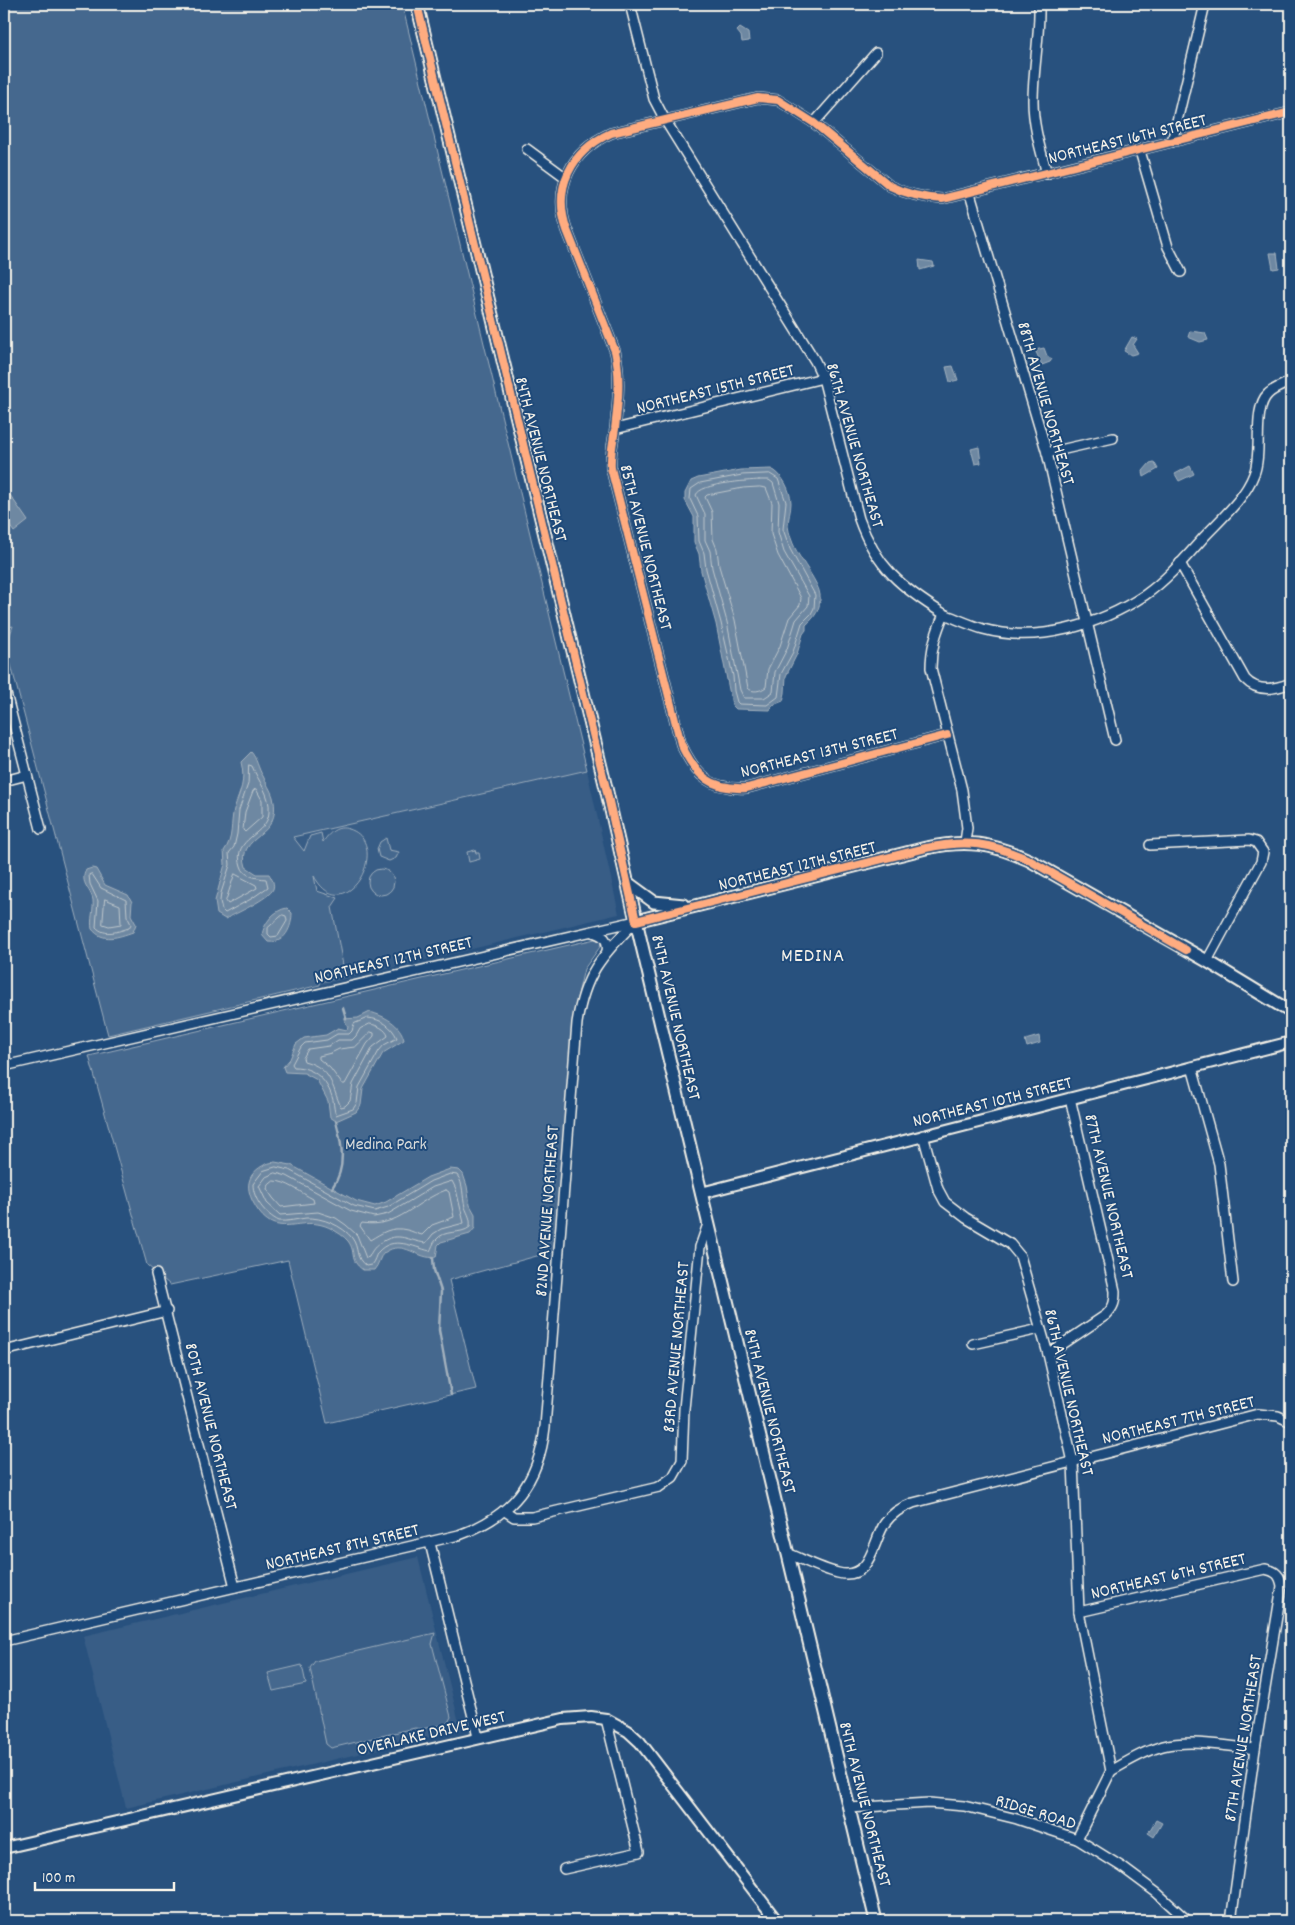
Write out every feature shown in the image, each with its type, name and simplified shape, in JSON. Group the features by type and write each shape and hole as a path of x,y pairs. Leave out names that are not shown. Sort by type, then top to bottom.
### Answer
{"main road":[{"name":"84TH AVENUE NORTHEAST","path":"416,4 876,1921"},
{"name":"NORTHEAST 12TH STREET","path":"636,921 926,848 948,843 966,842 1006,850 1029,860 1291,1012"},
{"path":"628,883 654,902 694,906"}],"street":[{"name":"86TH AVENUE NORTHEAST","path":"630,4 654,99 665,120 815,361 823,378 865,538 894,578 915,596 944,614 983,629 1007,633 1032,633 1061,630 1088,624 1118,611 1146,594 1180,563 1242,495 1254,474 1259,445 1260,412 1263,401 1269,393 1291,381"},
{"path":"1039,4 1040,23 1033,102 1046,174"},
{"path":"1172,142 1205,4"},
{"path":"814,123 876,53"},
{"name":"NORTHEAST 16TH STREET","path":"565,177 573,163 598,139 611,133 758,98 778,100 814,123 890,186 921,198 942,200 1291,112"},
{"path":"527,149 565,177"},
{"path":"1140,151 1168,247 1181,272"},
{"name":"85TH AVENUE NORTHEAST","path":"565,177 560,199 564,220 615,351 618,364 615,429 610,455 612,468 680,744 700,776"},
{"name":"88TH AVENUE NORTHEAST","path":"970,194 1047,454 1115,740"},
{"name":"NORTHEAST 15TH STREET","path":"615,429 823,378"},
{"path":"1047,454 1113,438"},
{"path":"1180,563 1245,679 1250,684 1268,690 1291,683"},
{"path":"944,614 935,635 931,652 931,668 962,790 967,828 966,842"},
{"path":"4,686 41,829"},
{"name":"NORTHEAST 13TH STREET","path":"700,776 719,786 730,789 747,788 947,736"},
{"path":"4,781 27,775"},
{"path":"1150,845 1250,840 1256,842 1263,852 1262,862 1206,961"},
{"name":"NORTHEAST 12TH STREET","path":"5,1066 636,921"},
{"name":"82ND AVENUE NORTHEAST","path":"505,1510 519,1496 529,1482 543,1446 580,1002 586,984 607,952 636,921"},
{"path":"589,931 600,934 606,939 608,945 607,952"},
{"name":"NORTHEAST 10TH STREET","path":"701,1193 1291,1042"},
{"path":"4,1054 5,1066"},
{"path":"1192,1067 1220,1164 1233,1282"},
{"name":"87TH AVENUE NORTHEAST","path":"1048,1354 1106,1315 1113,1308 1115,1302 1115,1291 1070,1098"},
{"name":"86TH AVENUE NORTHEAST","path":"923,1135 938,1189 945,1202 966,1218 1010,1244 1020,1256 1048,1354 1072,1462 1079,1612 1110,1771"},
{"name":"83RD AVENUE NORTHEAST","path":"505,1510 514,1517 532,1517 659,1488 677,1473 682,1461 684,1409 700,1247 708,1224"},
{"name":"80TH AVENUE NORTHEAST","path":"156,1274 167,1311 235,1587"},
{"path":"4,1350 167,1311"},
{"path":"973,1344 1040,1329"},
{"name":"NORTHEAST 7TH STREET","path":"788,1553 837,1573 854,1573 870,1559 884,1525 889,1518 906,1506 1258,1414 1278,1416 1291,1422"},
{"name":"NORTHEAST 8TH STREET","path":"4,1641 459,1535 478,1528 505,1510"},
{"path":"430,1542 478,1738"},
{"name":"87TH AVENUE NORTHEAST","path":"1231,1921 1255,1749 1282,1586 1281,1578 1277,1573 1265,1569"},
{"name":"NORTHEAST 6TH STREET","path":"1079,1612 1265,1569"},
{"name":"OVERLAKE DRIVE WEST","path":"4,1848 478,1738 564,1719 591,1717 606,1719 628,1731 640,1742 777,1921"},
{"path":"564,1869 638,1852 606,1719"},
{"path":"1077,1839 1110,1771 1148,1751 1178,1744 1255,1749"},
{"name":"RIDGE ROAD","path":"849,1808 920,1803 964,1806 1016,1819 1077,1839 1143,1883 1188,1921"}],"shaded area":[{"path":"587,770 619,914 320,985 286,839"},
{"path":"418,1557 461,1730 126,1808 83,1636"}],"green space":[{"path":"4,4 402,4 587,770 293,837 304,851 310,836 321,833 323,842 337,829 345,828 362,837 367,850 366,865 360,879 351,889 339,894 326,891 314,876 317,891 338,898 332,907 345,976 320,982 320,985 108,1035 6,646 13,626 4,628"},
{"path":"386,838 389,850 399,852 396,858 389,861 379,857 377,849 380,842"},
{"path":"475,850 476,853 479,853 480,859 469,862 467,852"},
{"path":"381,869 390,873 394,882 390,891 381,895 372,891 368,882 372,873"},
{"name":"Medina Park","path":"595,939 601,942 600,947 584,969 574,1011 555,1251 449,1280 476,1389 327,1423 288,1260 170,1285 147,1265 89,1056"},
{"path":"435,1633 432,1644 451,1717 447,1724 421,1729 415,1728 331,1748 326,1744 310,1668 315,1661"},
{"path":"302,1665 306,1684 273,1691 268,1673"}],"water":[{"path":"740,28 748,33 749,41 742,42 741,36 737,31"},
{"path":"1270,253 1277,253 1279,268 1273,269"},
{"path":"919,260 933,262 934,266 920,270"},
{"path":"1190,331 1205,333 1208,340 1200,342 1188,337"},
{"path":"1132,337 1137,339 1133,345 1138,353 1131,355 1124,351"},
{"path":"1044,348 1047,356 1052,359 1050,362 1042,365 1035,350"},
{"path":"953,366 958,380 950,382 946,367"},
{"path":"979,447 981,463 975,464 971,449"},
{"path":"1154,462 1158,469 1144,477 1143,471 1150,463"},
{"path":"1190,466 1194,474 1179,481 1175,474"},
{"path":"771,469 782,478 789,493 791,503 788,526 790,534 798,553 817,584 820,604 815,616 806,625 797,654 786,676 783,701 773,705 770,710 736,709 732,705 716,624 701,571 699,554 694,542 694,517 685,500 685,493 691,481 698,478 741,470"},
{"path":"10,495 28,521 14,532 4,518 4,499"},
{"path":"251,752 272,794 275,811 272,821 247,848 244,856 246,867 257,874 269,874 274,887 266,897 225,919 217,914 215,901 225,864 224,851 231,836 234,809 242,786 241,762"},
{"path":"96,869 105,885 128,895 132,902 131,915 136,924 133,932 111,938 101,936 92,929 93,900 84,875 86,870"},
{"path":"287,908 292,913 289,929 279,940 268,942 262,935 265,926 274,914"},
{"path":"370,1012 386,1018 396,1025 404,1040 383,1053 363,1089 361,1105 356,1112 336,1121 330,1117 328,1101 317,1080 304,1073 285,1072 283,1067 290,1059 296,1044 304,1038 326,1035 338,1028 347,1030 348,1027 344,1019 358,1018"},
{"path":"1039,1036 1040,1043 1027,1047 1025,1040"},
{"path":"275,1162 291,1165 356,1201 375,1206 386,1202 428,1177 450,1169 459,1170 463,1174 470,1205 475,1214 475,1228 470,1234 441,1242 438,1245 436,1257 423,1256 404,1249 391,1249 382,1255 374,1270 363,1270 356,1263 348,1241 332,1229 309,1223 279,1225 270,1222 261,1214 252,1200 249,1181 254,1172 265,1164"},
{"path":"1156,1820 1162,1823 1154,1837 1148,1833"}],"waterway":[{"path":"343,1008 346,1018"},
{"path":"332,1188 340,1172 342,1156 336,1121"},
{"path":"433,1258 434,1270 441,1291 439,1330 451,1395"}],"cycle path":[{"path":"417,4 606,788 636,921 926,848 967,843 991,846 1029,860 1186,950"},
{"path":"947,735 747,788 734,788 714,783 706,779 692,765 681,744 611,468 611,453 618,399 617,360 563,215 562,200 568,172 585,150 611,133 758,98 778,100 814,123 890,186 916,196 942,199 1291,112"}],"district":[{"name":"MEDINA","path":"813,954"}]}
